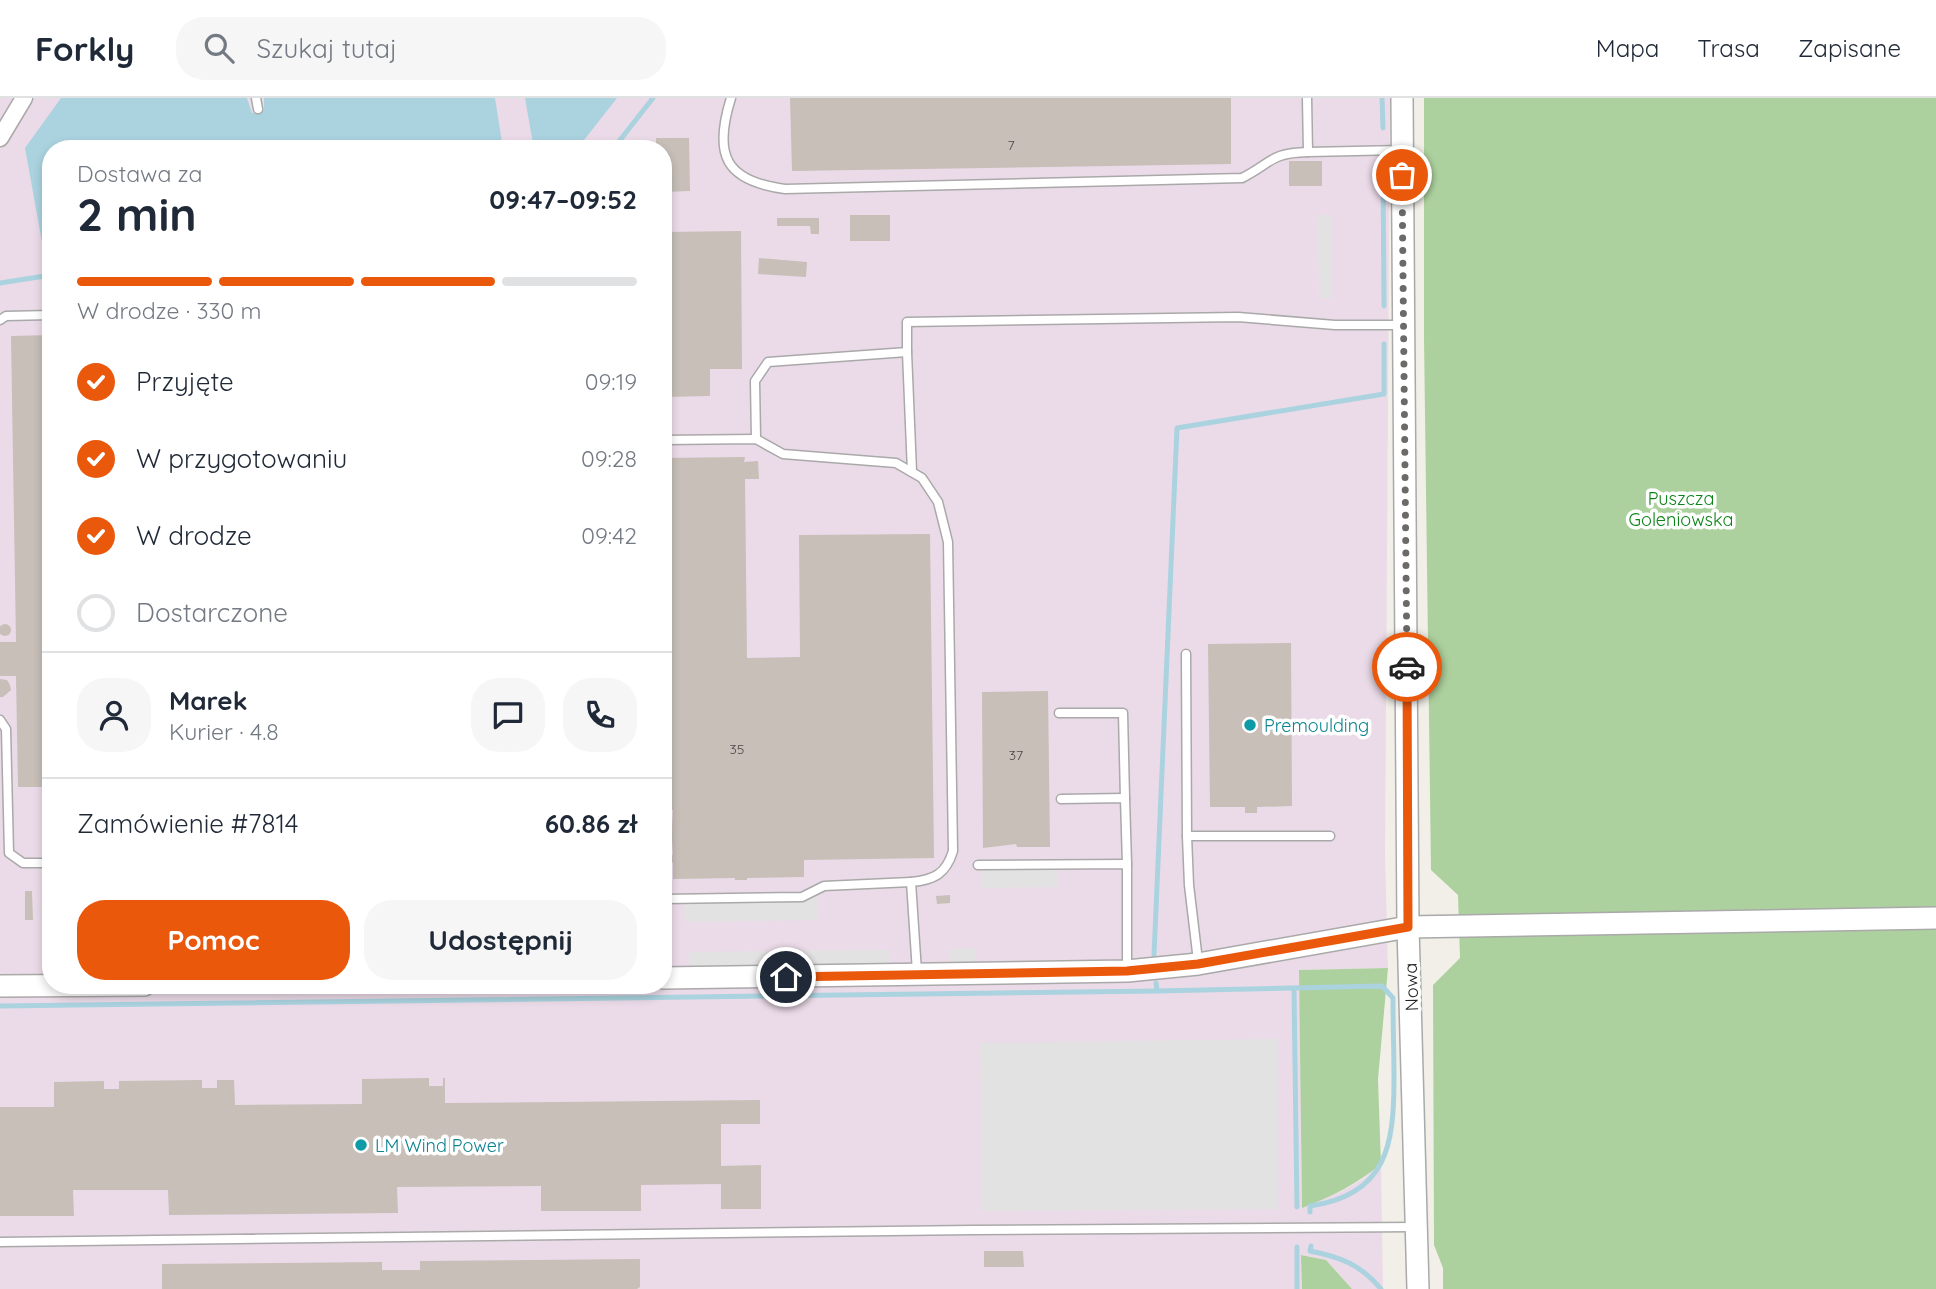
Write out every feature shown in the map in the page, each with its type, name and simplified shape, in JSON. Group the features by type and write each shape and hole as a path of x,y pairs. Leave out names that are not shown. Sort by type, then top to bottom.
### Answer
{"street":[{"path":"0,138 24,98"},
{"name":"Nowa","path":"1402,98 1408,927 1418,1289"},
{"path":"672,978 1127,971 1198,964 1408,927 1936,918"},
{"path":"0,986 42,986"}],"lane":[{"path":"256,98 258,109"},
{"path":"731,98 725,126 725,153 733,170 743,179 760,186 785,189 1242,178 1258,170 1270,158 1285,152 1402,150"},
{"path":"1307,98 1308,152"},
{"path":"0,320 6,316 42,315"},
{"path":"912,472 907,322 1238,317 1335,325 1404,326"},
{"path":"756,439 755,381 768,362 907,352"},
{"path":"672,440 756,439 783,454 896,463 922,478 938,502 948,542 953,851 949,864 940,876 926,881 824,886 802,897 672,899"},
{"path":"1186,654 1187,836 1189,885 1198,964"},
{"path":"1059,713 1123,713 1127,971"},
{"path":"0,720 6,729 9,853 23,863 42,863"},
{"path":"1061,799 1125,798"},
{"path":"1187,836 1330,836"},
{"path":"978,865 1127,864"},
{"path":"911,881 917,975"},
{"path":"0,1242 921,1230 1416,1227"}],"shaded area":[{"path":"0,98 1390,98 1385,856 1388,968 1300,970 1302,1207 1342,1191 1381,1164 1383,1289 1352,1289 1326,1260 1302,1255 1302,1289 0,1289"},
{"path":"1318,215 1331,215 1332,298 1319,298"},
{"path":"1058,864 1058,887 981,888 980,865"},
{"path":"817,897 818,920 685,922 684,899"},
{"path":"976,948 977,974 950,974 949,949"},
{"path":"889,950 889,966 689,968 689,952"},
{"path":"1277,1039 1278,1209 981,1211 980,1043"}],"green space":[{"name":"Puszcza Goleniowska","path":"1424,98 1936,98 1936,1289 1443,1289 1443,1268 1434,1245 1433,985 1460,958 1458,895 1431,870 1424,339"},
{"path":"1388,968 1378,1079 1381,1164 1363,1178 1302,1208 1299,970"},
{"path":"1301,1255 1326,1260 1352,1289 1302,1289"}],"water":[{"path":"61,98 247,98 252,113 264,110 264,98 495,98 502,140 42,140 42,242 25,148"},
{"path":"525,98 617,98 584,140 532,140"}],"building":[{"path":"790,98 1231,98 1231,164 792,171"},
{"path":"689,138 690,191 672,192 672,140 656,140"},
{"path":"1289,161 1322,161 1322,186 1289,186"},
{"path":"850,215 890,215 890,241 850,241"},
{"path":"777,218 819,218 819,234 811,234 810,226 777,226"},
{"path":"741,231 742,369 710,369 710,396 672,397 672,232"},
{"path":"759,258 807,262 806,277 758,274"},
{"path":"42,335 42,787 18,787 16,676 0,676 0,642 16,642 11,336"},
{"path":"745,457 744,462 758,461 759,479 745,479 747,658 800,657 799,535 930,534 934,858 804,860 804,877 747,880 673,879 672,458"},
{"path":"5,624 11,630 5,636 -1,630"},
{"name":"Premoulding","path":"1291,643 1292,806 1257,807 1257,813 1245,813 1245,807 1210,807 1208,644"},
{"path":"0,679 7,680 11,690 3,697 0,697"},
{"path":"1048,691 1050,847 1017,847 1016,844 983,848 982,692"},
{"path":"25,891 32,891 33,920 25,920"},
{"path":"950,895 950,903 937,904 936,896"},
{"name":"LM Wind Power","path":"429,1078 429,1086 443,1086 445,1078 445,1103 760,1100 760,1124 721,1124 721,1166 761,1165 761,1209 721,1209 721,1184 641,1185 641,1211 541,1211 541,1186 397,1187 398,1213 169,1215 168,1190 73,1190 74,1216 0,1216 0,1107 54,1107 54,1082 104,1081 104,1089 119,1089 119,1081 202,1080 202,1088 217,1088 217,1080 234,1080 235,1105 362,1104 362,1079"},
{"path":"984,1251 1023,1251 1024,1267 984,1267"},
{"path":"640,1259 640,1287 637,1289 162,1289 162,1264 382,1262 382,1270 420,1270 420,1261"}],"waterway":[{"path":"620,140 653,98"},
{"path":"1382,98 1383,128"},
{"path":"1383,169 1384,306"},
{"path":"0,283 42,276"},
{"path":"1154,955 1177,428 1384,394 1384,344"},
{"path":"1156,983 1157,991 1382,986 1393,998 1394,1103 1388,1145 1381,1163 1356,1191 1336,1200 1310,1206 1310,1212"},
{"path":"1294,989 1297,1207"},
{"path":"0,1006 1157,991"},
{"path":"1311,1246 1310,1251 1341,1259 1358,1268 1381,1289"},
{"path":"1297,1247 1297,1289"}],"way so far":[{"path":"1402,175 1407,667"}],"place":[{"name":"Premoulding","path":"1250,725"},
{"name":"LM Wind Power","path":"361,1145"}],"route":[{"path":"786,977 1127,971 1198,964 1408,927 1407,667"}]}
